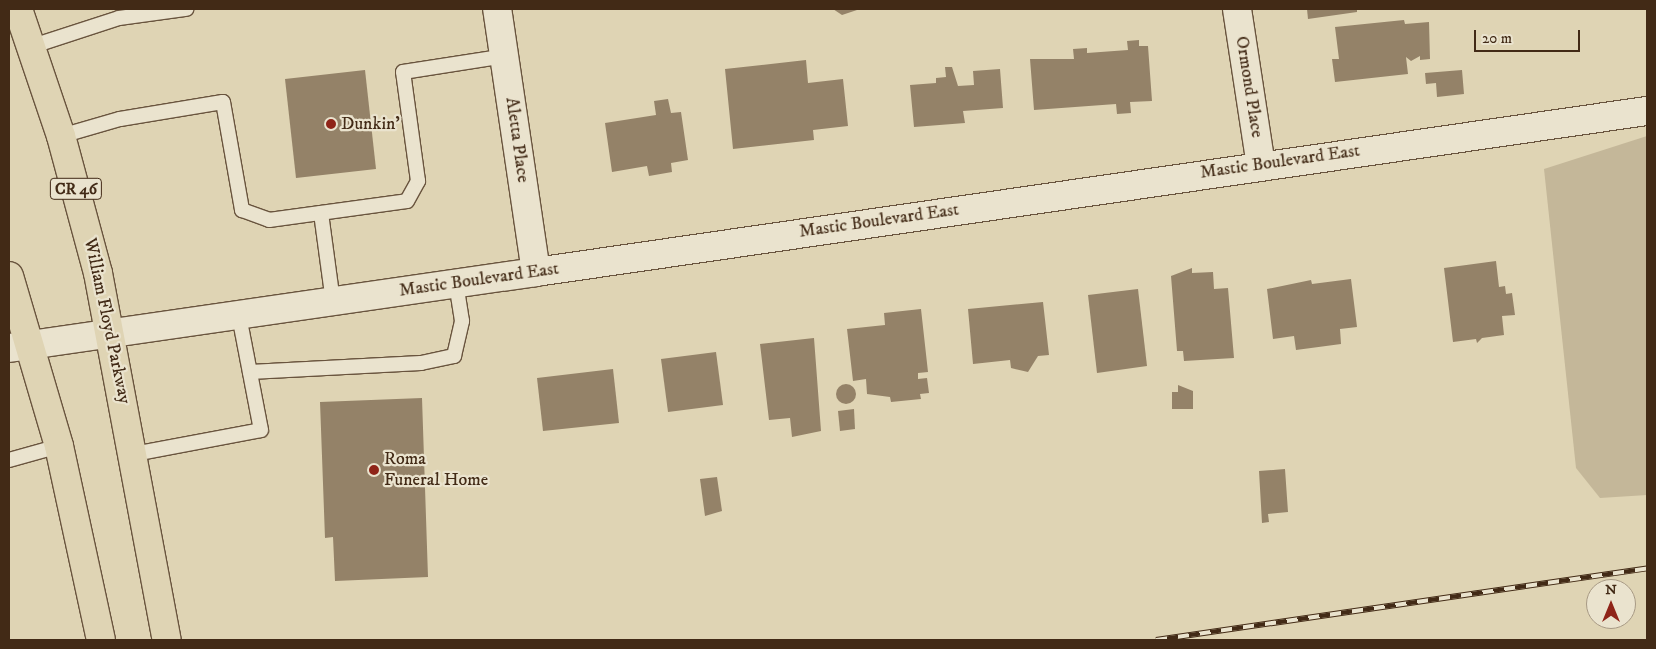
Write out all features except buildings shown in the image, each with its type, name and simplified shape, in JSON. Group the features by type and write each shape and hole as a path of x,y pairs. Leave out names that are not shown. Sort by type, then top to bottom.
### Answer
{"highway":[{"name":"William Floyd Parkway","path":"18,9 61,136 112,335 167,640"},
{"path":"9,276 20,347 59,446 101,640"}],"street":[{"name":"Aletta Place","path":"498,9 536,272"},
{"name":"Ormond Place","path":"1237,9 1261,164"},
{"name":"Mastic Boulevard East","path":"20,347 112,335 1261,164 1647,111"}],"lane":[{"path":"32,46 141,12 186,9"},
{"path":"61,136 120,119 223,102 242,210 269,220 407,201 418,181 403,72 505,56"},
{"path":"321,213 333,302"},
{"path":"250,372 421,363 454,356 462,320 456,283"},
{"path":"134,454 261,430 239,316"},
{"path":"9,460 59,446"}],"shaded area":[{"path":"1647,136 1647,495 1600,498 1576,468 1544,169"}],"railway":[{"path":"1156,640 1647,568"}],"place":[{"name":"Dunkin'","path":"331,124"},
{"name":"Roma Funeral Home","path":"374,470"}]}
